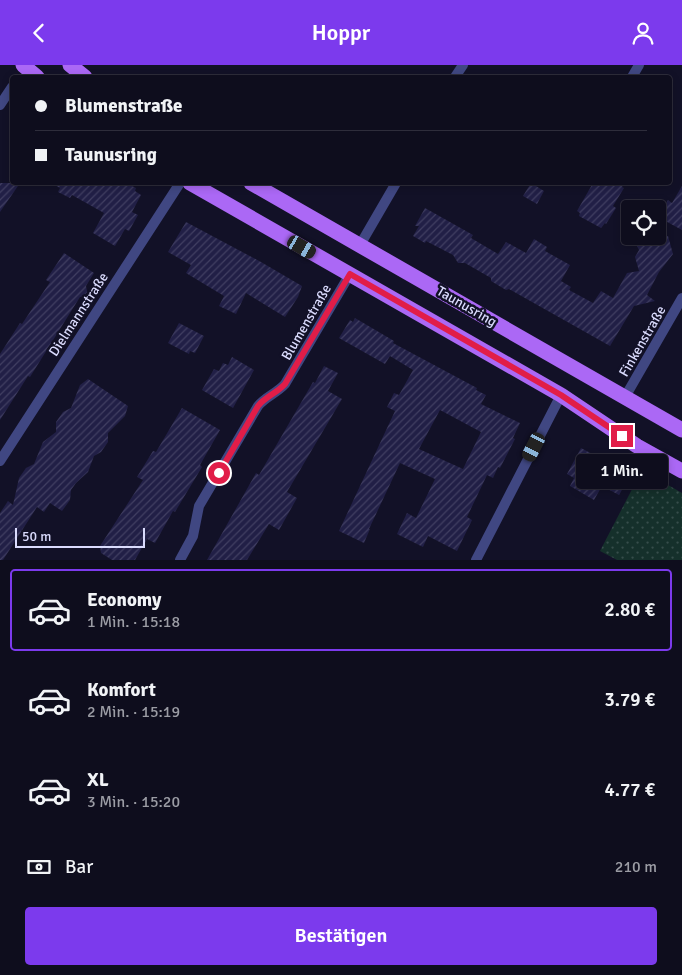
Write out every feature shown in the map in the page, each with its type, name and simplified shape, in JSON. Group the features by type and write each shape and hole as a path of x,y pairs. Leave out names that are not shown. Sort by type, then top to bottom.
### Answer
{"main road":[{"path":"70,65 82,75"},
{"path":"194,185 561,395 637,446 682,471"},
{"name":"Taunusring","path":"255,185 682,430"}],"street":[{"path":"0,105 10,90"},
{"name":"Dielmannstraße","path":"0,461 179,185"},
{"path":"360,245 395,185"},
{"name":"Blumenstraße","path":"180,560 193,536 199,506 258,406 285,384 350,274"},
{"name":"Finkenstraße","path":"625,397 682,298"},
{"path":"476,560 561,395"}],"green space":[{"path":"642,470 682,493 682,560 617,560 600,551"}],"building":[{"path":"0,183 19,185 0,212"},
{"path":"55,185 130,185 136,188 135,191 141,195 132,212 138,215 129,231 125,229 115,246 93,233 104,213 72,195 70,198 58,192 60,188"},
{"path":"530,185 534,185 544,191 537,204 523,196"},
{"path":"592,185 624,185 622,187 624,188 613,206 616,208 606,224 601,228 579,216 580,213 577,211"},
{"path":"682,186 682,230 666,221 666,203 668,200 672,203"},
{"path":"425,208 473,235 471,238 498,254 506,242 526,253 534,239 547,247 545,251 570,265 561,281 571,287 569,290 593,303 601,291 613,298 627,273 639,271 635,257 639,250 638,245 666,245 666,236 668,236 673,254 659,272 647,295 655,301 634,306 610,346 509,289 506,290 491,281 491,278 465,263 458,263 453,255 413,236 419,226 415,226"},
{"path":"186,222 302,286 298,297 285,317 246,293 236,314 219,306 224,296 186,273 191,265 168,252"},
{"path":"64,253 94,273 86,286 88,296 80,297 30,377 28,376 0,420 0,354 50,282 46,280"},
{"path":"355,318 394,341 393,343 477,388 476,390 486,395 481,404 520,423 513,438 515,439 500,468 498,467 493,478 487,475 467,517 472,520 457,551 428,536 423,547 397,534 407,513 416,518 435,479 400,463 364,543 339,531 395,411 387,407 394,393 399,395 413,370 390,356 385,364 339,338 350,320 353,322","holes":["440,410 481,432 463,469 419,449"]},
{"path":"179,323 204,336 195,353 190,351 189,354 168,343"},
{"path":"232,357 254,370 233,408 202,390 214,369 219,371 223,363 228,365"},
{"path":"324,366 338,373 328,391 342,399 287,492 297,498 279,530 269,524 247,560 207,560 256,473 259,475"},
{"path":"88,379 128,406 125,416 108,433 108,442 101,452 94,456 88,472 71,490 70,500 62,511 50,503 44,512 37,507 3,560 0,560 0,513 8,501 13,505 19,478 26,468 34,464 43,442 56,432 56,422 63,412 71,408 80,385"},
{"path":"182,408 220,430 200,465 202,467 175,512 173,511 155,543 147,539 135,560 112,560 101,553 100,546 143,480 137,477 153,451 156,452"},
{"path":"581,448 613,465 610,471 627,481 619,495 602,486 594,500 570,486 574,478 567,474"}],"route":[{"path":"219,473 258,406 285,384 350,274 561,395 622,436"}]}
